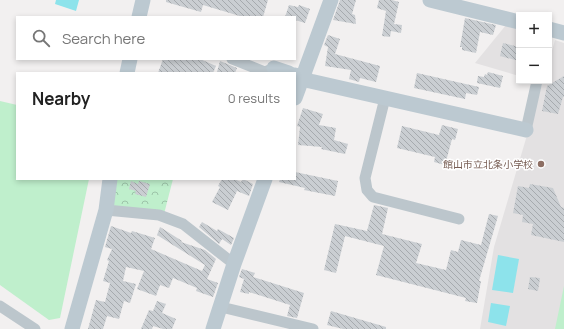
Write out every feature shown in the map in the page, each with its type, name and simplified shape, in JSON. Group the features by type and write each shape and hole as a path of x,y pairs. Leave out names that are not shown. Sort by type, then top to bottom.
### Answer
{"street":[{"path":"139,16 143,0"},
{"path":"296,73 331,0"},
{"path":"430,0 516,21"},
{"path":"552,30 564,33"},
{"path":"127,72 130,60"},
{"path":"235,60 265,72 274,68 286,72"},
{"path":"296,75 310,81 526,130 536,84"},
{"path":"385,98 365,178 367,190 373,197 459,219"},
{"path":"72,329 106,210 110,180"},
{"path":"213,329 234,264 265,180"},
{"path":"106,210 159,215 183,224 234,264"},
{"path":"0,306 35,329"},
{"path":"221,306 313,329"}],"shaded area":[{"path":"506,25 516,28 516,75 475,63"},
{"name":"館山市立北条小学校","path":"555,40 564,43 564,329 480,329 494,247 542,84 552,84 552,50"}],"green space":[{"path":"0,101 16,105 16,180 89,180 60,318 49,320 0,285"},
{"path":"116,180 173,180 164,214 115,207 113,203"},
{"path":"564,286 564,329 555,329"}],"water":[{"path":"56,0 79,0 76,11 55,4"},
{"path":"498,255 519,259 513,293 492,290"},
{"path":"491,303 510,306 506,326 488,322"}],"building":[{"path":"166,0 268,0 263,16 240,16 203,5 201,12 166,2"},
{"path":"340,0 356,0 352,14 355,15 356,24 333,20"},
{"path":"379,0 392,0 399,2 394,24 402,25 401,33 391,31 390,37 382,36 386,11 377,8"},
{"path":"289,5 298,7 299,5 310,9 305,23 296,20 296,16 285,16"},
{"path":"465,18 496,25 493,35 480,32 476,53 462,50 462,47 460,47"},
{"path":"328,35 340,39 335,54 380,66 376,82 360,78 359,82 349,79 351,70 325,66 328,47 324,45"},
{"path":"503,43 516,46 516,60 500,56"},
{"path":"163,60 202,60 216,66 213,72 158,72"},
{"path":"220,61 237,68 235,72 217,72"},
{"path":"488,72 503,76 500,88 477,83 478,76 484,77"},
{"path":"417,73 479,87 477,95 466,93 465,99 414,88"},
{"path":"564,76 564,97 558,114 542,111 547,86"},
{"path":"303,108 323,114 319,125 336,128 334,140 348,144 345,154 321,149 322,147 298,145 300,127 297,126"},
{"path":"442,125 458,129 455,140 452,139 445,165 434,162 435,157 397,148 402,126 439,135"},
{"path":"296,172 338,181 335,196 304,190 305,188 279,182 280,180 296,180"},
{"path":"221,180 236,180 241,182 245,180 253,184 249,196 237,191 228,210 212,202 220,187 218,186"},
{"path":"131,181 138,184 139,181 150,184 146,197 135,194 136,191 129,189"},
{"path":"530,184 553,188 561,207 564,208 564,242 531,235 533,224 522,222 523,215 513,213 518,186 529,188"},
{"path":"374,205 388,208 382,234 422,244 416,263 446,270 451,250 458,252 461,240 481,245 489,214 498,216 479,281 481,281 477,303 465,301 466,298 376,275 384,246 345,236 336,273 324,270 335,224 367,231"},
{"path":"202,222 217,231 218,229 234,238 231,245 222,239 219,244 199,227"},
{"path":"111,226 131,233 132,231 155,238 151,249 202,271 205,265 157,235 160,227 182,241 181,242 205,250 216,259 207,279 218,283 213,297 196,291 197,288 173,278 169,288 160,285 156,296 137,289 144,271 126,267 123,281 136,284 130,303 124,301 119,319 107,316 103,329 88,329 96,300 105,302 110,283 103,281 109,261 107,260 112,249 105,247"},
{"path":"242,269 255,273 253,277 304,293 297,318 287,316 290,305 249,292 249,294 240,292 244,279 239,277"},
{"path":"530,277 540,278 538,291 528,289"},
{"path":"157,301 166,304 162,313 176,319 172,329 163,329 153,326 152,329 141,329 149,310 153,311"},
{"path":"331,311 386,327 386,329 343,329 327,325"}],"place":[{"name":"館山市立北条小学校","path":"541,164"}]}
